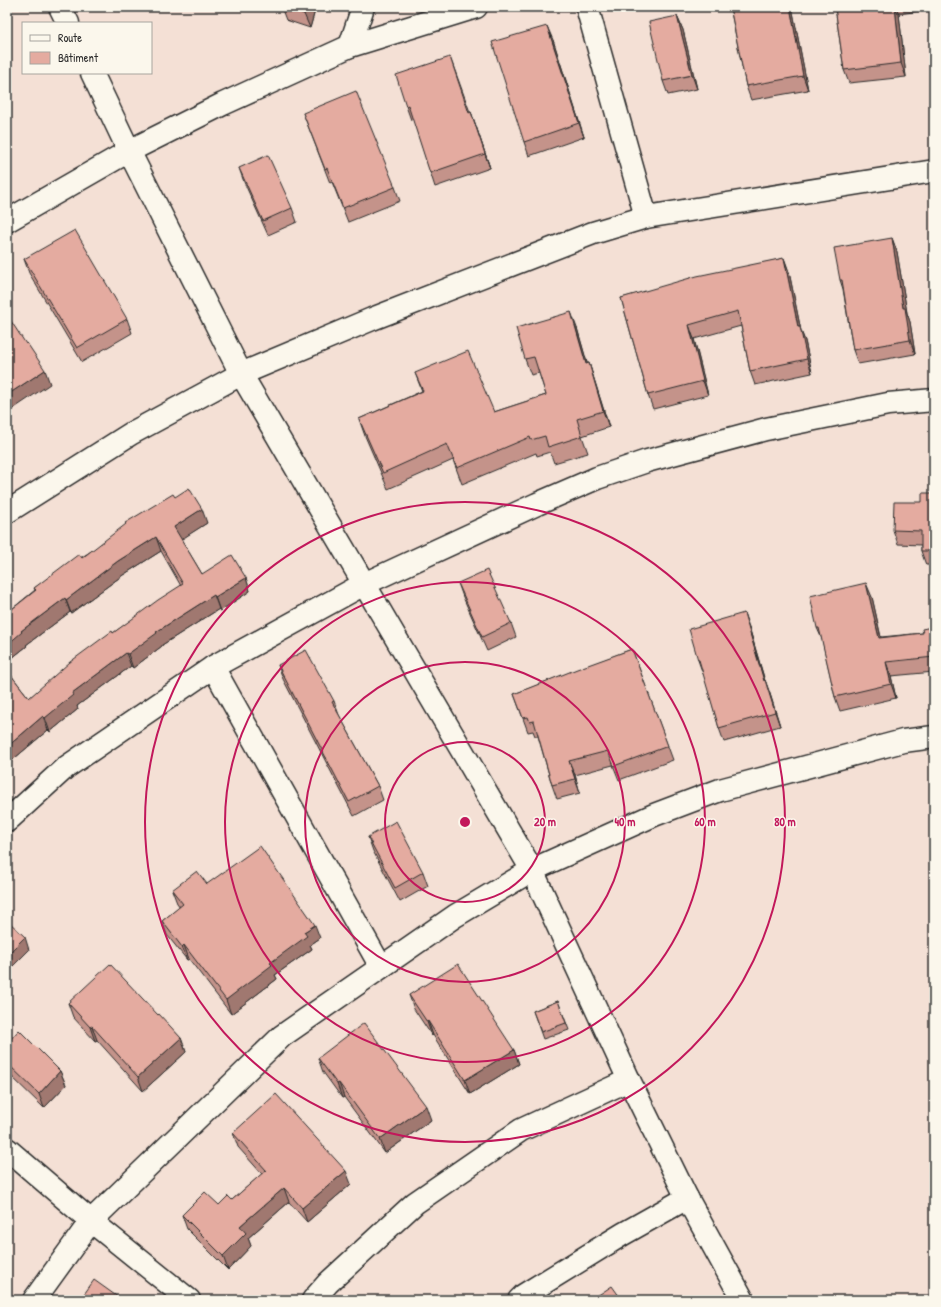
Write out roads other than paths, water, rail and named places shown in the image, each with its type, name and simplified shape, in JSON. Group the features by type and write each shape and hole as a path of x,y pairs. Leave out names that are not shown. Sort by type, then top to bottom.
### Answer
{"street":[{"path":"60,7 68,22"},
{"path":"350,46 363,7"},
{"path":"7,221 129,151 223,104 350,46 476,7"},
{"path":"587,7 646,217"},
{"path":"92,74 129,151 241,374 532,870 629,1080 687,1198 744,1300"},
{"path":"7,512 132,433 241,374 372,319 593,233 646,217 934,171"},
{"path":"7,821 65,768 213,667 364,584 537,504 604,475 647,461 766,429 888,404 934,400"},
{"path":"213,667 381,968"},
{"path":"34,1300 91,1221 282,1036 455,916 532,870 654,815 720,790 903,741 934,738"},
{"path":"313,1300 328,1283 415,1203 521,1130 629,1080"},
{"path":"7,1149 91,1221 189,1300"},
{"path":"518,1300 622,1234 687,1198"}]}
